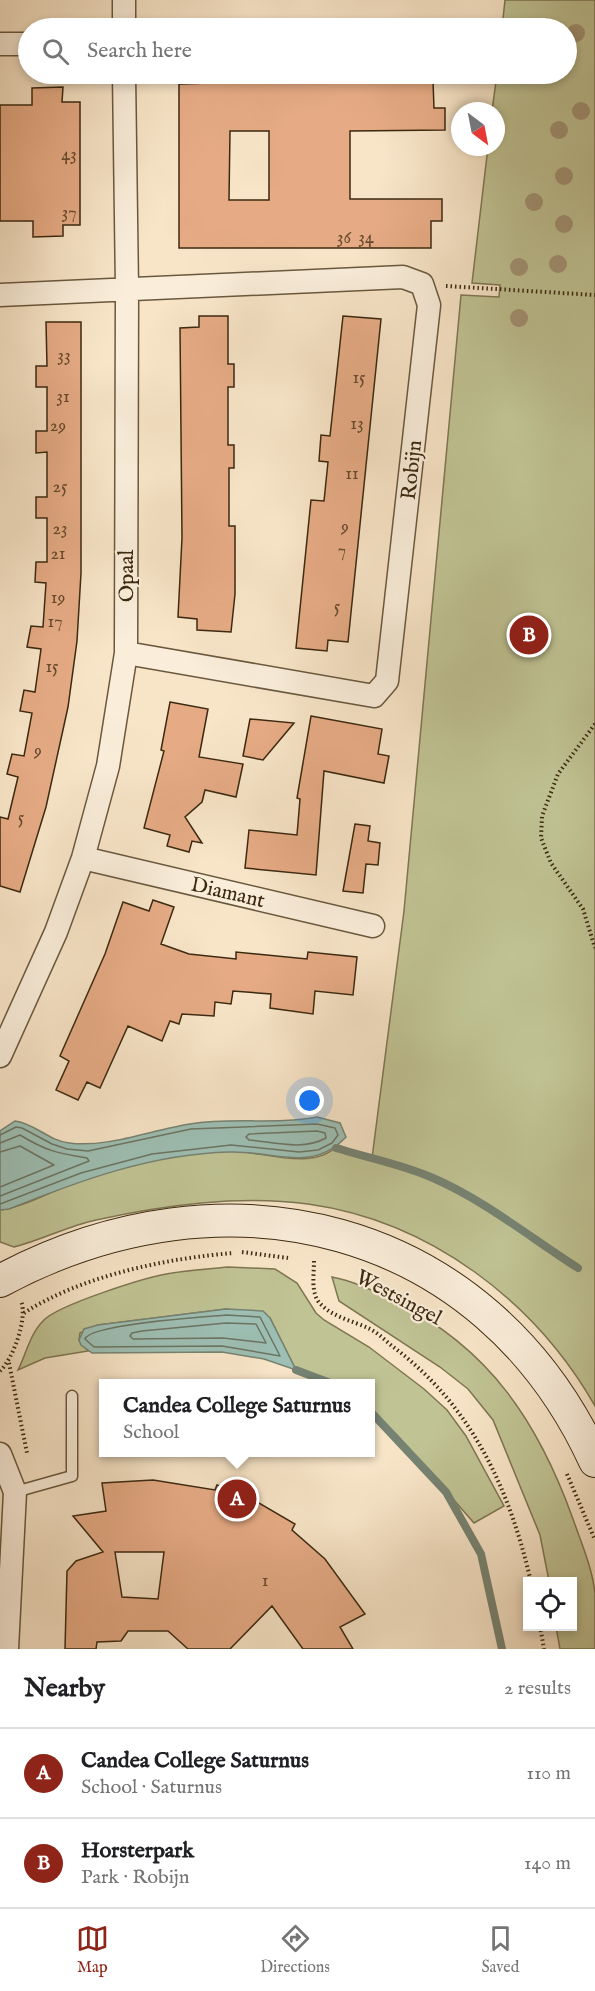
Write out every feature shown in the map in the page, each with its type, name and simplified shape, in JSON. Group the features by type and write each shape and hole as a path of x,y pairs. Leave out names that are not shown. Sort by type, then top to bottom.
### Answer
{"street":[{"path":"124,0 124,18"},
{"path":"0,44 18,44"},
{"name":"Opaal","path":"2,1047 56,932 83,858 108,766 126,653 127,289 124,84"},
{"path":"0,296 403,277 422,284"},
{"name":"Robijn","path":"126,653 374,696 387,681 429,304 422,284"},
{"name":"Diamant","path":"83,858 373,926"},
{"name":"Westsingel","path":"0,1281 60,1252 100,1238 198,1222 301,1227 356,1240 412,1261 448,1283 484,1310 544,1373 595,1461"},
{"path":"0,1454 15,1492 7,1649"}],"lane":[{"path":"15,1492 72,1476 72,1396"}],"path":[{"path":"422,284 595,295"},
{"path":"595,724 558,774 542,816 541,838 551,863 583,909 595,948"},
{"path":"15,1492 30,1467 9,1363 24,1313 39,1303 97,1280 194,1256 243,1252 290,1258"},
{"path":"302,1260 324,1264"},
{"path":"314,1261 314,1291 319,1302 327,1310 372,1330 411,1360 434,1381 462,1414 481,1445 499,1484 521,1540 530,1577"},
{"path":"0,1371 9,1363"},
{"path":"564,1468 595,1540"},
{"path":"541,1631 544,1649"}],"green space":[{"path":"505,0 595,0 595,1406 570,1368 542,1333 510,1300 475,1272 437,1248 396,1228 353,1213 282,1201 202,1203 96,1220 14,1247 0,1242 0,1210 21,1205 72,1184 136,1163 194,1153 231,1151 301,1159 327,1153 338,1145 372,1158 404,911 461,295 499,297 500,285 472,283 487,156 505,156 505,102 493,102 496,84 577,84 577,18 503,18"},
{"path":"228,1267 275,1269 297,1283 316,1313 324,1320 369,1347 424,1389 447,1410 466,1436 504,1506 474,1523 397,1435 375,1417 375,1379 319,1379 296,1370 270,1318 226,1309 98,1325 80,1333 79,1340 88,1351 45,1358 18,1370 31,1338 43,1321 52,1314 125,1285 160,1275"},
{"path":"332,1277 349,1281 396,1302 459,1342 507,1392 544,1451 586,1556 595,1594 595,1649 560,1649 557,1631 577,1631 577,1577 548,1577 540,1535 493,1420 468,1389 440,1367 339,1301"}],"water":[{"path":"317,1117 340,1123 346,1137 333,1148 319,1155 291,1158 229,1152 172,1158 117,1170 9,1209 0,1210 0,1131 15,1121 29,1125 62,1142 84,1144 114,1141 206,1122"},
{"path":"226,1309 263,1311 270,1318 296,1370 264,1359 222,1352 92,1353 81,1345 79,1340 84,1329 98,1325"}],"building":[{"path":"179,84 433,84 434,108 445,108 445,130 350,131 350,199 442,199 442,221 431,221 431,248 179,248","holes":["230,131 269,131 269,200 229,200"]},
{"path":"63,87 62,102 80,102 80,225 63,225 63,236 33,237 33,221 0,221 0,105 32,105 32,88"},
{"path":"199,316 228,316 228,364 234,364 234,387 228,387 228,445 234,445 234,468 229,468 229,526 235,526 235,594 231,632 197,630 197,619 178,617 182,538 180,328 199,327"},
{"path":"343,316 381,319 348,642 328,640 327,651 296,648 311,500 324,501 328,462 319,461 321,435 330,436"},
{"path":"46,322 81,322 81,573 77,641 68,707 46,807 20,892 0,886 0,817 8,819 18,777 7,774 12,754 24,756 32,713 20,711 24,690 35,692 41,649 27,647 31,626 43,627 46,583 35,582 36,562 47,562 47,518 36,518 36,497 47,497 47,452 36,453 36,431 47,431 47,387 36,387 36,366 47,366"},
{"path":"170,702 208,709 199,757 243,764 236,797 205,790 202,802 185,817 202,843 192,841 189,852 167,846 170,835 144,828 164,751 161,750"},
{"path":"311,716 382,729 378,754 389,756 384,783 324,771 316,875 245,868 249,830 297,835 300,799 297,798"},
{"path":"250,719 294,723 263,760 243,756"},
{"path":"355,824 370,826 368,841 380,843 378,865 366,864 363,893 343,891"},
{"path":"153,900 174,907 161,944 189,954 236,959 236,952 307,959 308,952 357,957 353,995 315,991 313,1014 270,1008 271,994 233,991 231,1004 215,1002 214,1016 182,1014 179,1024 170,1021 162,1041 128,1026 100,1088 87,1082 78,1100 56,1090 69,1061 60,1056 105,954 123,902 149,911"},
{"path":"153,1480 215,1490 217,1485 245,1495 295,1524 292,1530 325,1559 365,1614 340,1627 353,1649 303,1649 272,1606 230,1649 188,1649 168,1631 128,1631 121,1641 97,1642 96,1649 65,1649 67,1571 76,1561 103,1552 73,1516 106,1511 102,1483","holes":["115,1552 164,1552 158,1599 122,1597"]}],"waterway":[{"path":"336,1148 409,1169 452,1187 489,1208 578,1268"},
{"path":"296,1370 320,1379"},
{"path":"375,1416 446,1492 481,1554 502,1649"}],"place":[{"name":"Horsterpark","path":"529,635"},
{"name":"Candea College Saturnus","path":"237,1499"}]}
